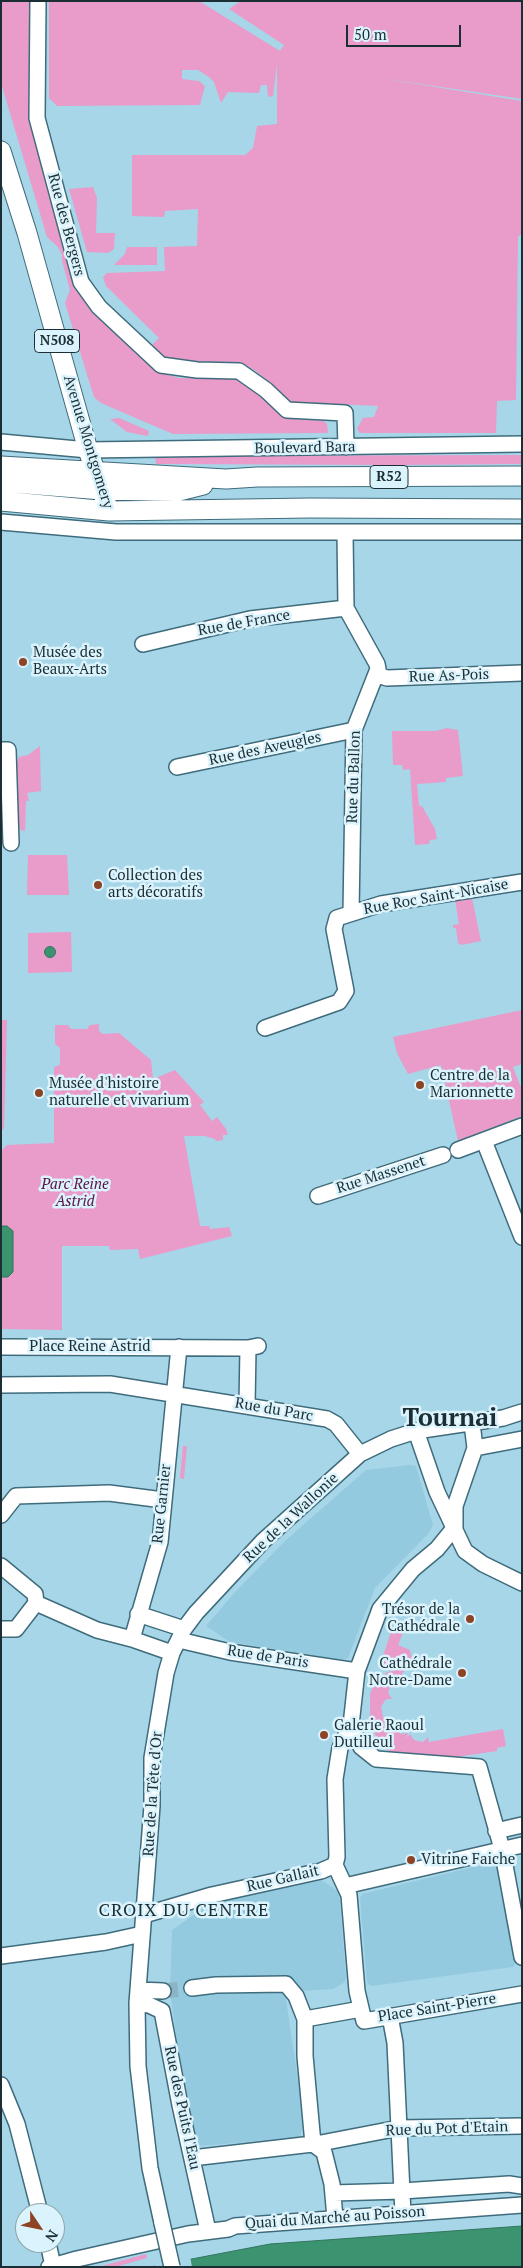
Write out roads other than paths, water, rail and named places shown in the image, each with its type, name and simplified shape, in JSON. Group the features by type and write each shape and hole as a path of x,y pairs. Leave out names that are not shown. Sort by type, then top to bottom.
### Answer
{"main road":[{"name":"Avenue Montgomery","path":"1,150 7,187 88,450 109,511"},
{"name":"R52","path":"1,466 226,479"},
{"name":"Boulevard Bara","path":"226,479 522,476"},
{"name":"R52","path":"1,482 102,490 178,491 226,479"},
{"name":"R52","path":"1,501 109,511 310,508 522,509"}],"street":[{"name":"Rue des Bergers","path":"38,1 37,118 81,282 99,307 161,365 197,370 239,371 266,390 288,410 345,413 346,447"},
{"name":"Boulevard Bara","path":"1,442 88,450 522,444"},
{"name":"Avenue Montgomery","path":"109,511 116,532"},
{"path":"1,522 116,532 522,532"},
{"path":"345,533 346,608 377,664 377,675"},
{"name":"Rue de France","path":"143,644 250,619 346,608"},
{"name":"Rue As-Pois","path":"377,675 387,678 522,673"},
{"name":"Rue du Ballon","path":"351,913 354,730 377,675"},
{"name":"Rue des Aveugles","path":"177,767 354,730"},
{"path":"4,750 11,843"},
{"name":"Rue Roc Saint-Nicaise","path":"351,913 381,904 522,882"},
{"path":"265,1028 339,1002 346,991 334,929 337,918 351,913"},
{"name":"Rue Massenet","path":"318,1196 451,1152 522,1126"},
{"path":"484,1140 522,1237"},
{"name":"Place Reine Astrid","path":"1,1347 253,1347 247,1405"},
{"path":"1,1385 110,1384 174,1395 179,1347"},
{"name":"Rue du Parc","path":"174,1395 247,1405 332,1421 360,1454"},
{"name":"Rue Garnier","path":"132,1639 160,1542 174,1395"},
{"name":"Rue de la Wallonie","path":"178,1641 196,1613 263,1541 360,1454 391,1439 502,1418 522,1412"},
{"path":"335,1865 337,1857 335,1779 340,1748 351,1725 357,1671 380,1609 413,1569 437,1549 455,1527 455,1506 474,1448 472,1423"},
{"path":"418,1435 437,1492 465,1551 483,1564 522,1583"},
{"path":"474,1448 522,1439"},
{"path":"1,1515 16,1496 109,1493 163,1500"},
{"path":"1,1566 35,1594 36,1603"},
{"path":"36,1603 97,1630 132,1639 178,1641"},
{"path":"9,1629 36,1603"},
{"path":"138,1614 178,1641"},
{"name":"Rue de Paris","path":"178,1641 230,1652 357,1671"},
{"name":"Rue de la Tête d'Or","path":"142,1934 152,1806 152,1758 166,1673 178,1641"},
{"path":"351,1725 361,1747 376,1759 479,1767 502,1849 522,1958"},
{"path":"496,1831 522,1825"},
{"path":"344,1886 522,1845"},
{"name":"Rue Gallait","path":"144,1915 212,1895 321,1871 335,1865"},
{"name":"Place Saint-Pierre","path":"335,1865 348,1895 357,1991 364,2021 522,1994"},
{"path":"1,1956 106,1942 142,1934"},
{"name":"Rue des Puits l'Eau","path":"142,1934 138,1997 138,2066 150,2168 172,2267"},
{"path":"192,1988 216,1985 286,1984 296,1996 305,2019 305,2056 318,2148 333,2193 335,2218"},
{"path":"138,1997 163,1991"},
{"name":"Rue des Puits l'Eau","path":"138,1997 162,2011 208,2231"},
{"name":"Place Saint-Pierre","path":"305,2019 361,2009"},
{"path":"385,2016 395,2043 403,2214"},
{"path":"1,2085 17,2124 37,2203"},
{"name":"Rue du Pot d'Etain","path":"192,2158 318,2148 399,2128 522,2126"},
{"name":"Quai du Marché au Poisson","path":"333,2193 402,2191 509,2184 522,2186"},
{"name":"Quai du Marché au Poisson","path":"51,2266 236,2226 522,2205"},
{"path":"49,2253 51,2266"}],"tunnel":[{"path":"163,1991 192,1988"}],"place":[{"name":"Musée des Beaux-Arts","path":"23,662"},
{"name":"Collection des arts décoratifs","path":"98,885"},
{"name":"Centre de la Marionnette","path":"420,1085"},
{"name":"Musée d'histoire naturelle et vivarium","path":"39,1093"},
{"name":"Trésor de la Cathédrale","path":"470,1619"},
{"name":"Cathédrale Notre-Dame","path":"462,1673"},
{"name":"Galerie Raoul Dutilleul","path":"324,1735"},
{"name":"Vitrine Faiche","path":"411,1860"}],"district":[{"name":"Tournai","path":"450,1419"},
{"name":"CROIX DU CENTRE","path":"184,1911"}],"park label":[{"name":"Parc Reine Astrid","path":"75,1194"}]}
